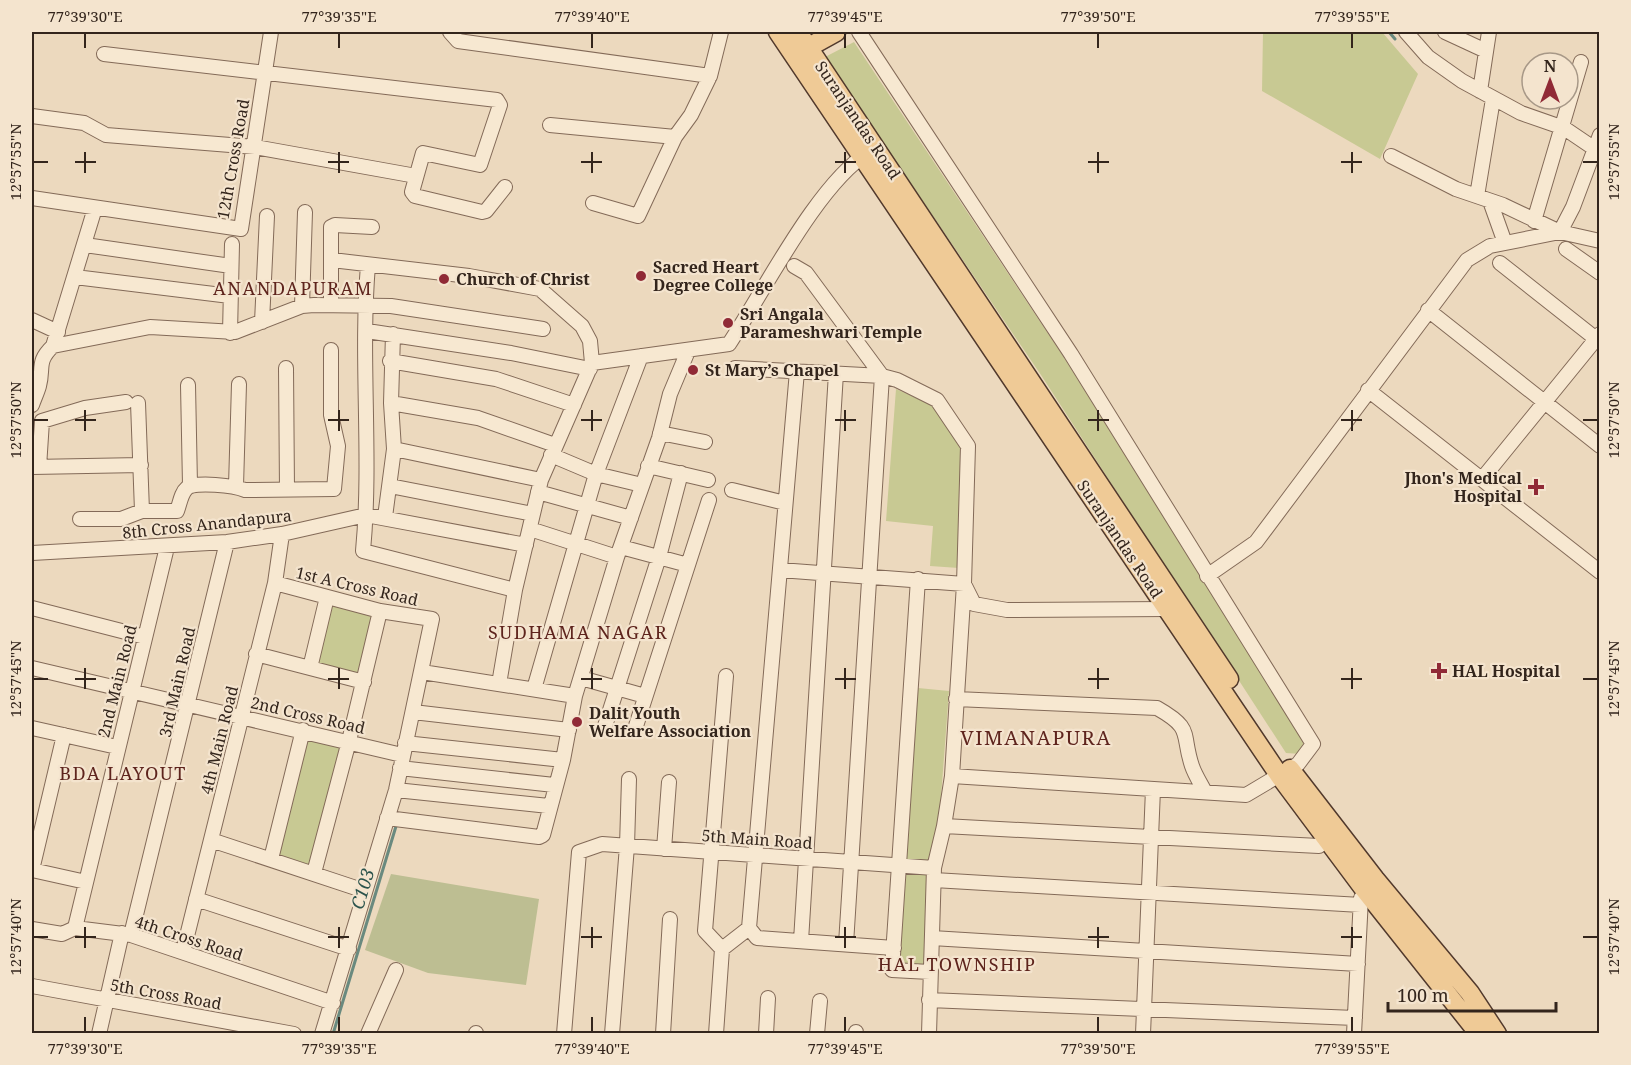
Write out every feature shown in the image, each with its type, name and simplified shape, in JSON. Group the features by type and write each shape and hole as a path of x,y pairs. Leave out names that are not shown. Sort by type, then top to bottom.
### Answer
{"main road":[{"name":"Suranjandas Road","path":"778,32 801,51 870,151 1284,772"},
{"name":"Suranjandas Road","path":"798,32 801,51"},
{"path":"801,51 836,32"},
{"name":"Suranjandas Road","path":"870,151 1168,609 1284,772 1479,1034"},
{"name":"Suranjandas Road","path":"1368,882 1470,993 1497,1034"}],"street":[{"name":"12th Cross Road","path":"32,198 241,229 271,32"},
{"path":"593,203 638,216 675,137 691,115 710,76 721,32"},
{"path":"859,32 1071,354 1313,744 1298,765 1245,795 951,776"},
{"path":"1406,32 1428,57 1493,99 1597,142 1560,232"},
{"path":"1446,32 1486,51"},
{"path":"1480,91 1489,32"},
{"path":"454,36 710,76"},
{"path":"104,54 499,102 480,165 423,153 411,192 415,196 482,212 486,211 505,187"},
{"path":"1534,221 1564,128 1581,63"},
{"path":"1477,196 1493,99"},
{"path":"32,116 84,123 106,135 255,147 416,176"},
{"path":"550,125 675,137"},
{"path":"367,331 591,366 640,356 729,344 815,209 843,174 870,151"},
{"path":"1391,156 1456,189 1490,201 1560,232 1599,241"},
{"path":"1490,201 1505,243"},
{"path":"32,405 40,384 36,364 55,339 95,208"},
{"path":"302,306 305,212"},
{"path":"262,322 267,216"},
{"path":"331,305 331,227 335,225 372,226"},
{"path":"1207,576 1256,542 1467,260 1490,246 1560,232"},
{"path":"230,333 231,244"},
{"path":"85,245 231,266"},
{"path":"1566,249 1599,273"},
{"path":"332,260 469,276 540,289 582,326 590,341 591,366 553,450 540,486 515,590 499,684"},
{"path":"1482,479 1598,338 1500,263"},
{"path":"368,265 365,304 367,331 366,515 363,551 515,590"},
{"path":"794,266 806,273 882,376 846,945"},
{"path":"75,277 230,296"},
{"path":"32,320 55,339 150,327 230,333 302,306 365,304 543,329"},
{"path":"1428,310 1599,446"},
{"path":"385,517 394,448 390,361 393,334"},
{"path":"80,519 121,519 142,511 177,511 184,490 190,485 236,486 245,490 334,489 338,446 332,415 331,350"},
{"path":"387,818 539,837 543,835 554,786 563,760 575,696 619,552 660,434 670,394 688,351"},
{"path":"534,689 596,474 640,356"},
{"path":"390,361 496,379 574,405"},
{"path":"286,368 287,490"},
{"path":"735,368 882,376 897,380 937,400 968,446 964,584 951,776 934,874 929,1034"},
{"path":"797,371 749,928 757,938 894,948"},
{"path":"801,941 836,373"},
{"path":"236,486 239,384"},
{"path":"188,385 190,485"},
{"path":"1368,390 1599,572"},
{"path":"141,465 35,467 42,421 85,408 132,402 141,465 142,511"},
{"path":"391,403 478,418 553,450 596,474 642,485"},
{"path":"660,434 705,442"},
{"path":"394,448 540,486 587,506 631,518"},
{"path":"648,466 708,480"},
{"path":"605,726 659,557 681,473"},
{"path":"390,486 533,514"},
{"path":"732,490 785,503"},
{"path":"635,729 709,500"},
{"name":"8th Cross Anandapura","path":"32,554 227,542 282,534 366,515 526,545"},
{"path":"530,529 577,546 659,557 688,565"},
{"name":"4th Main Road","path":"183,952 275,583 282,534"},
{"name":"3rd Main Road","path":"99,1034 106,1001 189,705 227,542"},
{"name":"2nd Main Road","path":"75,928 130,691 167,547"},
{"path":"780,570 964,584"},
{"path":"918,579 892,970 930,972"},
{"name":"1st A Cross Road","path":"275,583 380,611 432,619 422,672"},
{"path":"964,584 975,604 986,608 1050,611 1168,609"},
{"path":"310,668 327,597"},
{"path":"32,608 144,637"},
{"path":"314,873 364,682 380,611"},
{"path":"256,654 364,682"},
{"name":"2nd Cross Road","path":"32,668 402,755"},
{"path":"322,1034 333,1004 396,790 422,672 575,696"},
{"path":"716,1034 722,949 705,931 726,676"},
{"path":"582,678 645,696"},
{"path":"956,699 1157,708 1180,722 1188,739 1192,768 1205,792"},
{"path":"413,712 569,730"},
{"path":"32,728 117,747"},
{"path":"271,859 303,730"},
{"path":"64,735 32,870 86,882"},
{"path":"402,755 563,760"},
{"path":"402,755 554,786"},
{"path":"612,1034 627,846 629,779"},
{"path":"664,849 669,782"},
{"path":"1143,1034 1153,789"},
{"path":"396,790 549,806"},
{"path":"944,826 1319,846"},
{"path":"211,840 365,891"},
{"name":"5th Main Road","path":"564,1034 579,852 602,844 899,866 934,874 1149,893 1361,905"},
{"path":"1354,1034 1361,905 1368,882"},
{"path":"196,899 349,949"},
{"path":"663,1034 670,919"},
{"name":"4th Cross Road","path":"32,930 62,934 75,928 126,934 333,1004"},
{"path":"722,949 749,928"},
{"path":"932,938 1358,964"},
{"path":"368,1034 396,970"},
{"name":"5th Cross Road","path":"32,986 294,1034"},
{"path":"766,1034 768,998"},
{"path":"929,999 1355,1018"},
{"path":"817,1034 820,1001"}],"green space":[{"path":"1263,32 1382,32 1418,74 1380,159 1262,91"},
{"path":"854,42 1063,356 1304,743 1301,754 1286,753 1041,375 825,57"},
{"path":"896,389 932,405 963,447 959,568 930,566 933,526 886,521"},
{"path":"330,605 372,616 356,678 314,667"},
{"path":"918,688 949,691 939,823 929,861 903,860"},
{"path":"308,738 343,747 311,865 276,856"},
{"path":"902,872 928,874 926,969 902,965 895,950"},
{"path":"391,874 539,899 526,985 428,973 365,950"}],"waterway":[{"path":"1389,32 1395,39"},
{"name":"C103","path":"333,1034 397,823"}],"place":[{"name":"Sacred Heart Degree College","path":"641,276"},
{"name":"Church of Christ","path":"444,279"},
{"name":"Sri Angala Parameshwari Temple","path":"728,323"},
{"name":"St Mary’s Chapel","path":"693,370"},
{"name":"Jhon's Medical Hospital","path":"1536,487"},
{"name":"HAL Hospital","path":"1439,671"},
{"name":"Dalit Youth Welfare Association","path":"577,722"}],"district":[{"name":"ANANDAPURAM","path":"293,289"},
{"name":"SUDHAMA NAGAR","path":"578,633"},
{"name":"VIMANAPURA","path":"1036,738"},
{"name":"BDA LAYOUT","path":"123,774"},
{"name":"HAL TOWNSHIP","path":"957,965"}]}
